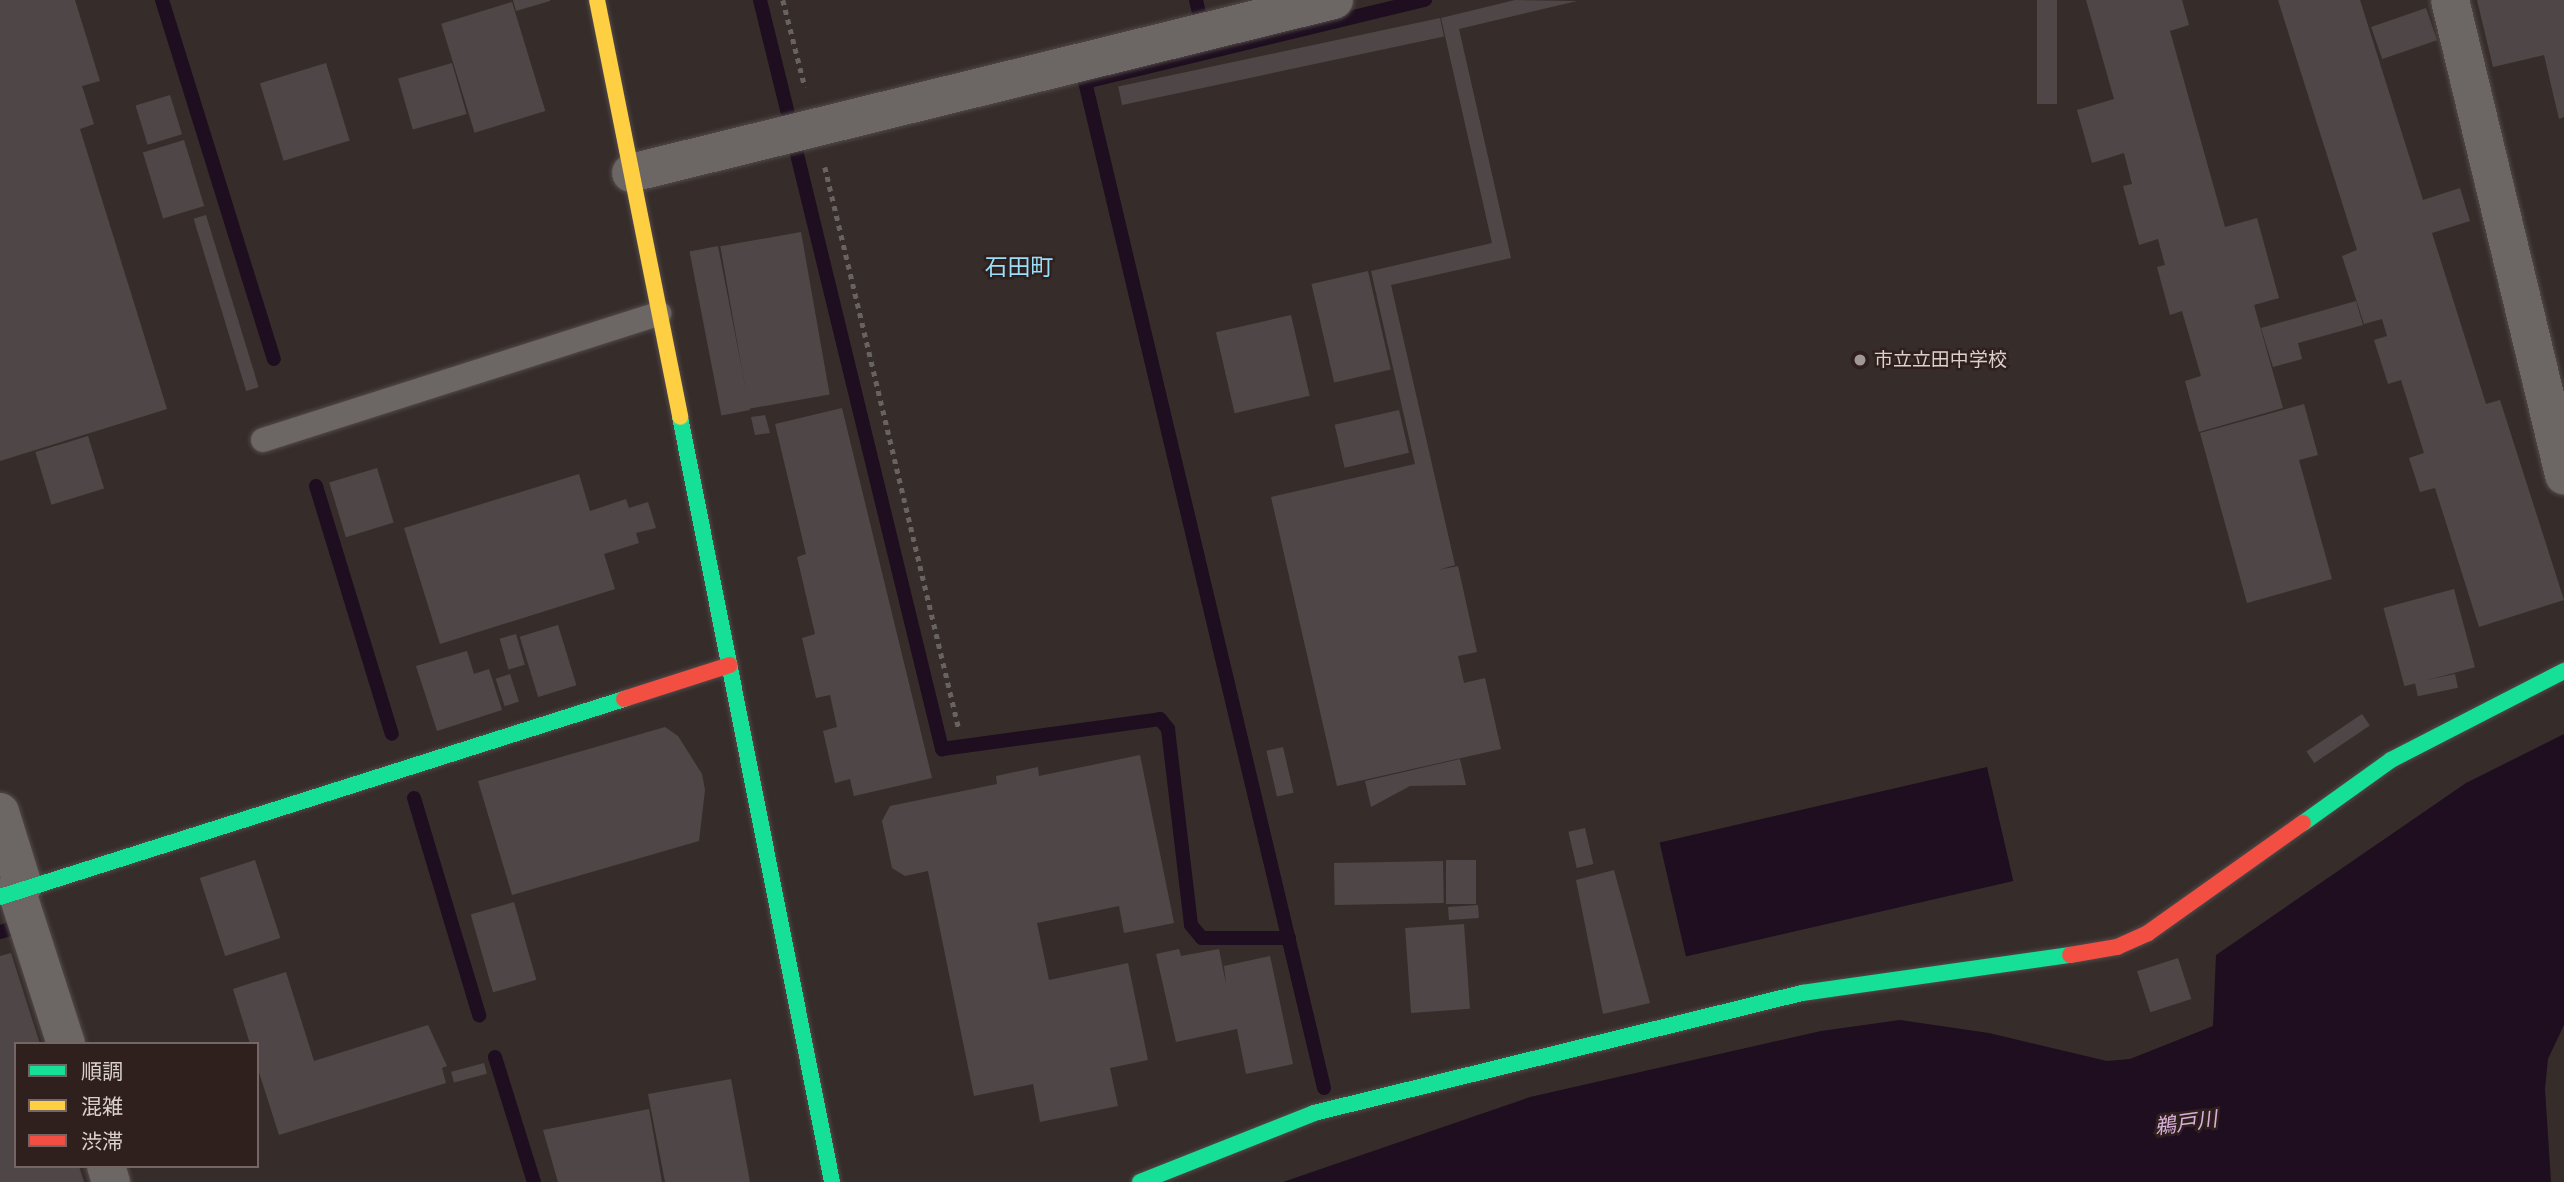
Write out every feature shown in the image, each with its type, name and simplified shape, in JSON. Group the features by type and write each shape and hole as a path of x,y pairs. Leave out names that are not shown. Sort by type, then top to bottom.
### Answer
{"street":[{"path":"597,0 832,1182"},
{"path":"631,173 1334,0"},
{"path":"2450,0 2564,476"},
{"path":"13,891 730,665"},
{"path":"1140,1182 1314,1113 1802,993 2117,947 2148,933 2391,760 2564,671"},
{"path":"0,813 13,891 65,1042"}],"lane":[{"path":"263,440 659,314"}],"path":[{"path":"783,0 959,729"}],"water":[{"name":"鵜戸川","path":"2564,734 2564,1025 2548,1059 2545,1089 2551,1182 1283,1182 1530,1097 1821,1031 1900,1020 1989,1033 2107,1061 2130,1059 2213,1026 2216,955 2466,783"},
{"path":"1987,767 2013,881 1686,957 1660,843"}],"building":[{"path":"0,0 75,0 100,81 82,86 94,124 80,129 167,409 0,461"},
{"path":"513,0 550,0 550,1 516,11"},
{"path":"1515,0 1577,1 1459,29 1511,258 1391,285 1455,565 1438,570 1458,566 1477,652 1458,656 1464,683 1485,678 1501,749 1337,786 1271,497 1415,464 1371,271 1492,243 1441,18"},
{"path":"2037,0 2057,0 2057,104 2037,104"},
{"path":"2086,0 2182,0 2189,25 2170,31 2225,227 2257,218 2279,298 2254,305 2283,408 2199,432 2185,381 2201,376 2182,311 2170,315 2157,267 2165,265 2158,239 2139,245 2123,186 2132,184 2124,153 2092,163 2077,110 2114,99"},
{"path":"2278,0 2360,0 2423,200 2460,188 2470,221 2432,233 2486,404 2500,400 2564,600 2479,627 2435,488 2420,492 2409,458 2424,453 2401,380 2388,384 2374,340 2387,336 2382,319 2364,324 2342,256 2357,250"},
{"path":"2477,0 2564,0 2564,117 2559,119 2544,55 2493,67"},
{"path":"512,2 545,111 475,133 441,24"},
{"path":"2426,8 2437,40 2382,59 2371,27"},
{"path":"1440,18 1444,37 1122,105 1118,86"},
{"path":"326,63 350,140 284,161 260,83"},
{"path":"452,63 467,114 413,129 398,78"},
{"path":"170,95 182,134 148,145 136,106"},
{"path":"184,140 204,206 163,219 143,153"},
{"path":"206,215 259,387 246,391 194,219"},
{"path":"801,232 830,394 749,409 720,246"},
{"path":"718,246 750,410 721,415 690,252"},
{"path":"1368,271 1391,369 1334,382 1311,284"},
{"path":"2356,301 2363,325 2298,343 2302,359 2273,367 2261,328"},
{"path":"1291,315 1310,396 1235,413 1216,332"},
{"path":"2304,404 2318,455 2299,460 2332,579 2247,603 2200,433"},
{"path":"842,408 932,778 854,796 850,779 835,783 823,731 837,727 830,695 816,698 802,638 815,634 797,557 806,554 775,424"},
{"path":"1399,410 1409,453 1345,468 1335,425"},
{"path":"765,415 770,433 755,435 751,417"},
{"path":"88,436 104,489 51,505 35,452"},
{"path":"377,468 394,523 346,537 329,483"},
{"path":"579,474 590,511 626,499 629,508 648,502 656,528 636,533 639,543 604,554 615,589 440,644 404,528"},
{"path":"2454,589 2475,667 2404,686 2383,608"},
{"path":"558,625 576,685 538,697 520,637"},
{"path":"516,634 525,665 508,669 500,639"},
{"path":"467,651 474,674 489,669 502,710 437,731 416,666"},
{"path":"510,674 519,702 505,706 496,679"},
{"path":"2455,674 2458,688 2418,696 2415,683"},
{"path":"2362,714 2370,726 2314,763 2306,751"},
{"path":"665,727 678,736 702,774 705,790 699,841 512,895 478,781"},
{"path":"1283,747 1294,793 1277,797 1266,751"},
{"path":"1140,755 1174,923 1124,933 1119,906 1037,923 1049,980 1128,963 1148,1060 1110,1068 1118,1106 1040,1122 1033,1084 974,1096 928,871 905,876 892,868 882,821 890,806 997,784 996,776 1038,767 1039,776"},
{"path":"1460,759 1466,785 1410,786 1371,807 1365,781"},
{"path":"1585,828 1593,864 1577,868 1568,832"},
{"path":"255,860 280,938 225,956 200,878"},
{"path":"1446,860 1476,860 1476,904 1446,904"},
{"path":"1443,861 1444,903 1335,905 1334,863"},
{"path":"1614,870 1650,1003 1603,1014 1576,880"},
{"path":"514,902 536,980 493,992 471,914"},
{"path":"1478,905 1479,918 1449,920 1448,907"},
{"path":"1464,924 1470,1009 1411,1013 1405,928"},
{"path":"1179,949 1181,956 1219,949 1226,984 1224,966 1270,956 1293,1064 1246,1074 1237,1029 1176,1042 1156,954"},
{"path":"11,953 39,1042 14,1042 14,1168 80,1168 84,1182 0,1182 0,956"},
{"path":"2178,958 2191,999 2150,1012 2137,971"},
{"path":"286,972 314,1061 428,1025 447,1066 442,1068 446,1083 279,1135 259,1072 259,1042 249,1042 233,989"},
{"path":"484,1063 487,1074 454,1082 451,1072"},
{"path":"731,1079 750,1182 665,1182 648,1094"},
{"path":"649,1109 662,1182 558,1182 543,1130"}],"waterway":[{"path":"162,0 274,359"},
{"path":"760,0 788,114"},
{"path":"1196,0 1200,17"},
{"path":"1324,1088 1085,82 1425,0"},
{"path":"796,150 942,749 1160,719 1168,729 1191,925 1202,938 1289,938"},
{"path":"316,486 392,734"},
{"path":"414,798 479,1015"},
{"path":"0,932 10,929"},
{"path":"495,1057 534,1182"}],"traffic: fast":[{"path":"680,417 832,1182"},
{"path":"2303,823 2391,760 2564,671"},
{"path":"0,897 624,699"},
{"path":"1140,1182 1314,1113 1802,993 2070,955"}],"traffic: slow":[{"path":"597,0 680,417"}],"traffic: jam":[{"path":"624,699 730,665"},
{"path":"2070,955 2117,947 2148,933 2303,823"}],"place":[{"name":"市立立田中学校","path":"1860,360"}],"district":[{"name":"石田町","path":"1019,267"}]}
